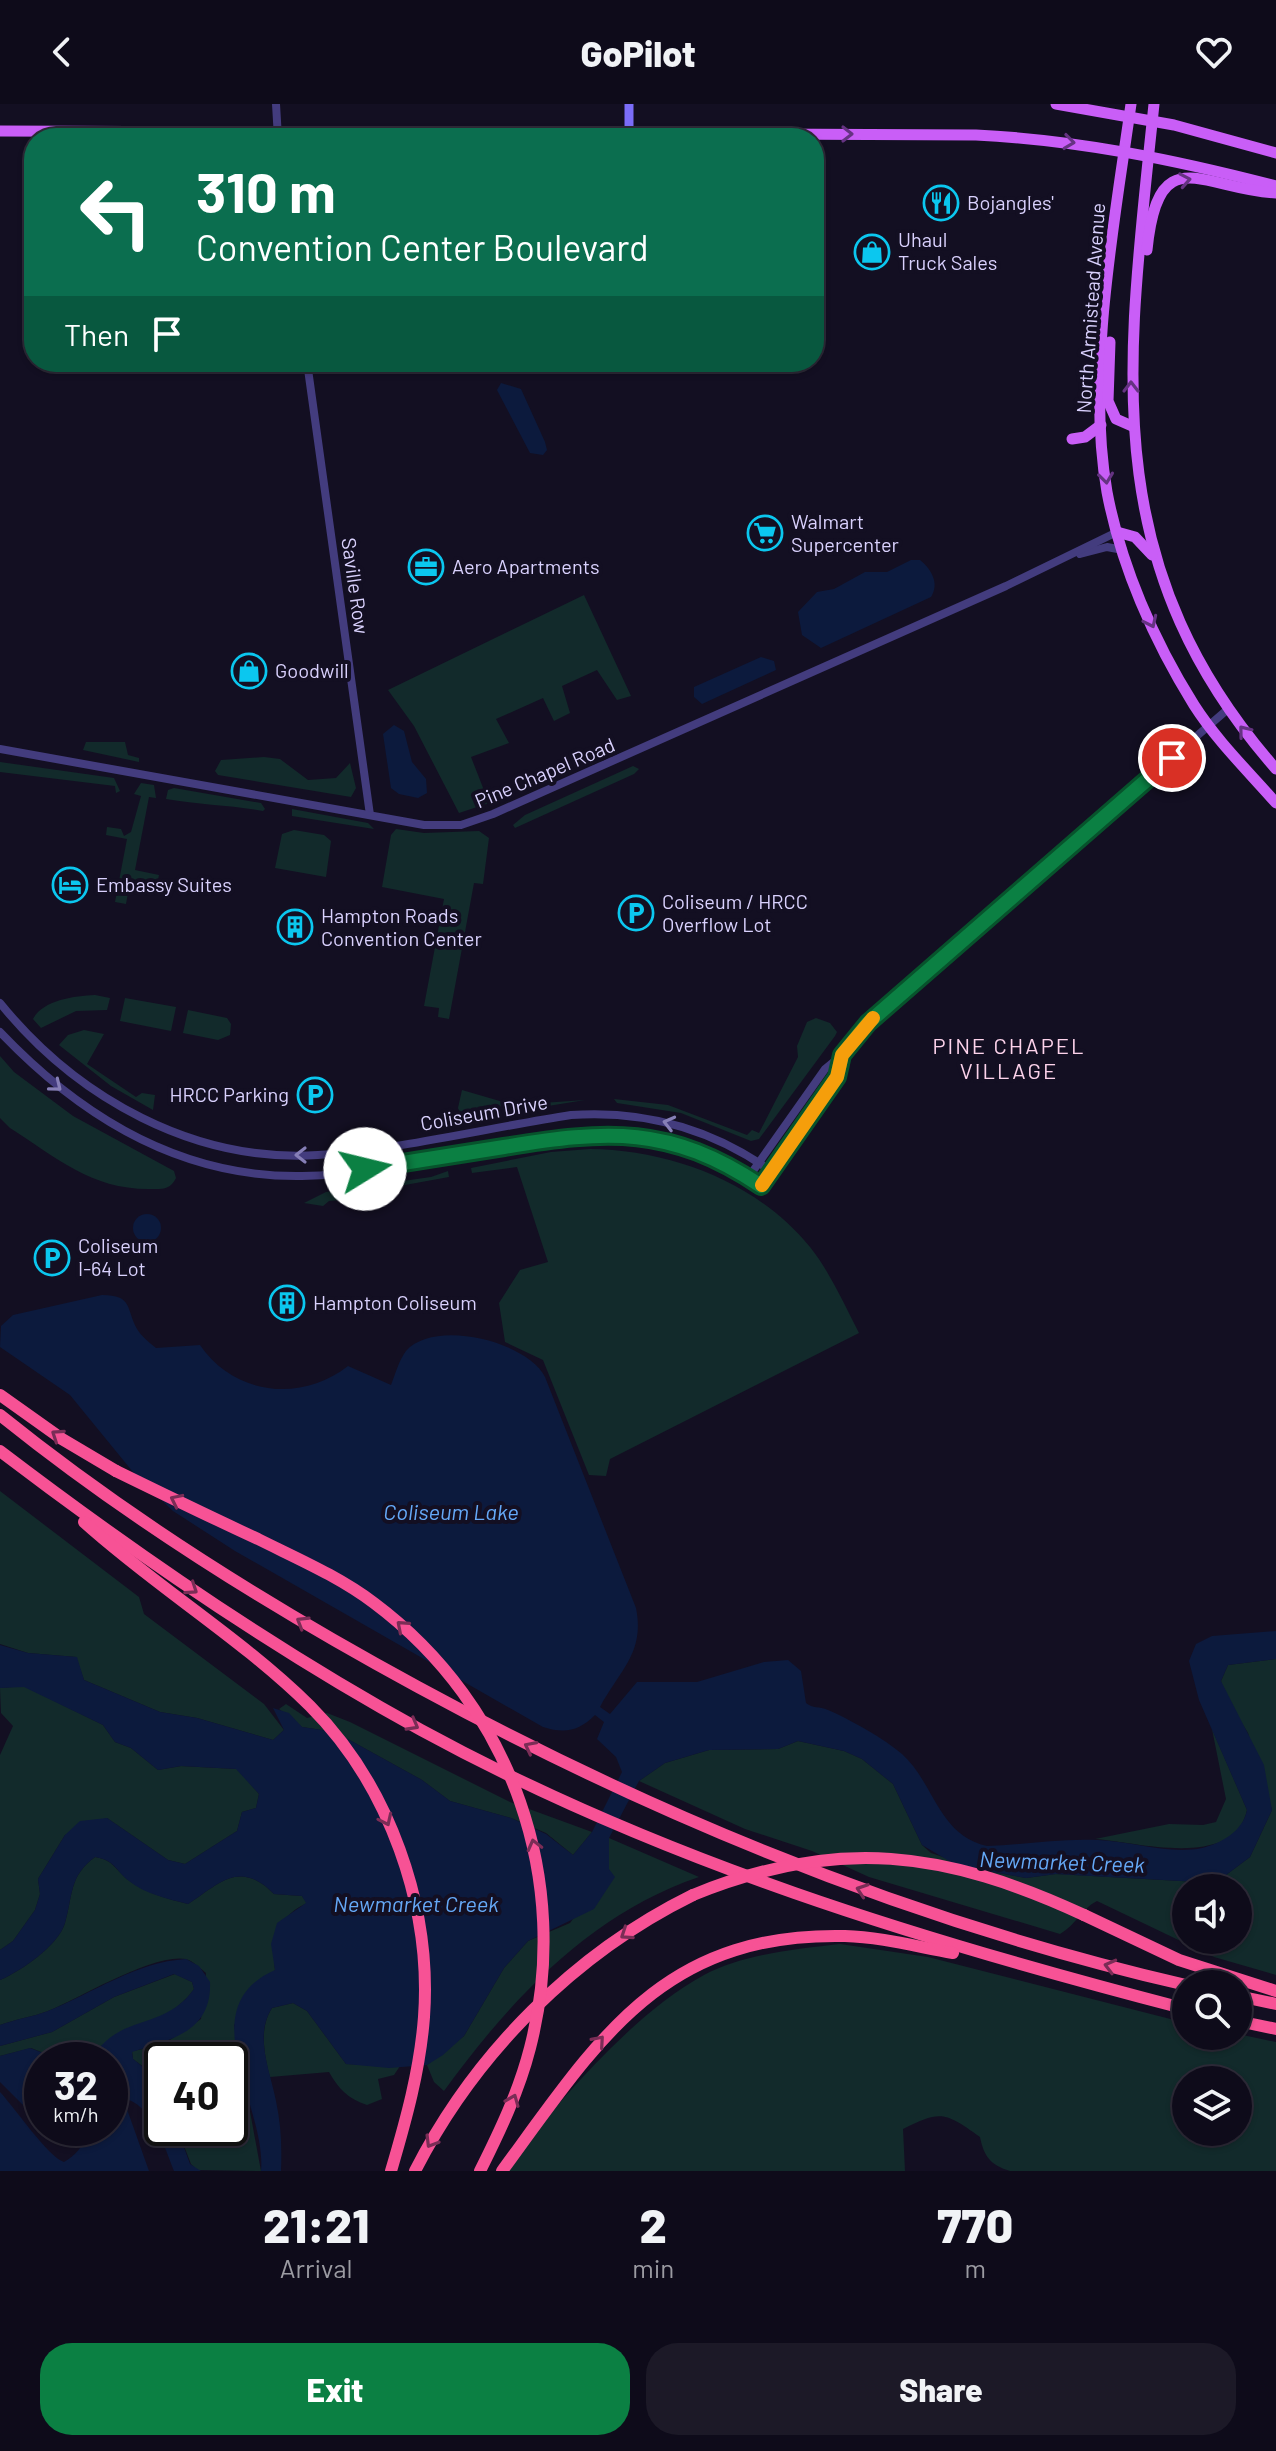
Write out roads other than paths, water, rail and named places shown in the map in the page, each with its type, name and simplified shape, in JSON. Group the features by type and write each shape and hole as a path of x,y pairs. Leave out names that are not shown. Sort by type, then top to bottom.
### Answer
{"highway":[{"path":"0,1395 62,1439 116,1471 314,1566 373,1602 439,1662 497,1746 515,1784 535,1849 542,1892 545,1954 537,2019 526,2063 480,2171"},
{"path":"0,1415 94,1485 296,1619 500,1731 600,1781 735,1842 903,1904 1060,1953 1172,1981"},
{"path":"0,1451 205,1598 346,1687 460,1750 599,1816 813,1899 1001,1961 1172,2005"},
{"path":"37,1479 127,1561 312,1708 372,1790 396,1843 414,1900 425,1995 412,2097 391,2171"},
{"path":"415,2171 476,2074 524,2019 606,1947 693,1895 738,1877 790,1864 881,1858 933,1862 974,1872 1020,1887 1179,1960 1276,1991"},
{"path":"502,2171 592,2049 651,1993 691,1969 735,1951 810,1937 873,1938 1001,1961"},
{"path":"1252,1999 1276,2004"},
{"path":"1252,2024 1276,2029"}],"main road":[{"path":"629,104 629,128"},
{"path":"1056,104 1130,110 1152,120 1276,153"},
{"path":"1154,104 1131,349 1132,426 1140,495 1155,558 1191,649 1228,709 1276,769"},
{"name":"North Armistead Avenue","path":"1130,110 1106,317 1101,425 1102,450 1117,532 1150,622 1209,726 1276,803"},
{"path":"0,131 24,131"},
{"path":"824,135 976,135 1124,150 1276,186"},
{"path":"1131,349 1141,309 1151,215 1159,193 1177,180 1194,177 1276,193"},
{"path":"1106,317 1111,347 1109,407 1116,419 1132,426"},
{"path":"1101,425 1085,437 1072,439 1102,450"},
{"path":"1117,532 1135,537 1155,558"}],"street":[{"path":"276,104 278,128"},
{"name":"Saville Row","path":"308,372 370,815"},
{"name":"Pine Chapel Road","path":"0,749 442,826 479,820 1068,557 1117,532"},
{"name":"Pine Chapel Road","path":"1068,557 1107,547 1123,550"},
{"path":"748,1178 825,1069 842,1055 885,1006 1228,709"},
{"name":"Coliseum Drive","path":"0,1003 38,1044 99,1093 151,1124 226,1148 317,1155 556,1117 602,1114 649,1119 688,1128 725,1143 771,1171 761,1186 693,1150 649,1138 606,1133 569,1135 323,1175 285,1176 221,1168 160,1149 108,1123 51,1082 0,1032"},
{"path":"771,1171 837,1077 842,1055"}],"water":[{"path":"501,383 521,389 545,442 547,450 543,455 530,453 497,390"},
{"path":"911,560 920,560 931,572 935,587 931,597 821,648 802,635 798,612 817,592 834,589 865,572 887,572"},
{"path":"761,657 774,661 776,670 702,704 694,697 694,687"},
{"path":"394,725 404,731 412,762 426,779 427,793 418,798 399,794 391,788 383,734"},
{"path":"147,1214 157,1218 161,1228 157,1238 147,1242 137,1238 133,1228 137,1218"},
{"path":"102,1295 112,1296 124,1300 139,1332 156,1348 200,1345 214,1362 231,1375 269,1388 289,1389 310,1385 330,1378 348,1366 391,1385 406,1351 420,1341 438,1336 480,1338 520,1354 535,1364 545,1377 636,1608 638,1624 634,1649 600,1707 610,1714 637,1682 697,1682 764,1662 788,1660 801,1671 806,1703 856,1724 902,1754 922,1779 947,1820 971,1840 987,1846 1098,1840 1189,1850 1210,1846 1230,1835 1241,1824 1247,1810 1199,1700 1189,1661 1196,1644 1212,1636 1276,1631 1276,1659 1228,1665 1221,1681 1264,1765 1272,1810 1250,1857 1227,1874 1172,1874 1172,1880 1056,1874 1026,1878 956,1865 922,1845 893,1784 862,1759 844,1751 798,1741 778,1749 709,1750 665,1763 639,1781 609,1838 609,1869 615,1877 594,1909 528,1941 504,1968 464,2036 427,2065 389,2068 346,2064 307,2011 293,2003 272,2008 264,2030 264,2042 279,2118 281,2171 261,2171 260,2145 248,2096 248,2042 235,2042 234,2033 237,2008 250,1987 275,1970 271,1944 277,1923 306,1903 302,1896 274,1894 251,1878 241,1876 221,1882 188,1904 142,1889 111,1863 95,1857 76,1879 65,1923 55,1940 28,1964 0,1980 0,1950 13,1941 35,1910 40,1894 38,1879 65,1835 80,1821 107,1818 168,1860 185,1864 237,1831 242,1812 256,1808 259,1794 236,1769 181,1766 158,1770 131,1748 115,1742 103,1725 24,1687 0,1688 0,1645 28,1653 77,1657 84,1680 160,1712 197,1718 273,1740 284,1730 273,1708 289,1713 302,1727 335,1732 422,1780 450,1801 511,1818 546,1834 573,1855 592,1832 622,1772 616,1757 597,1739 604,1722 595,1715 571,1730 543,1727 235,1551 173,1511 137,1477 70,1395 0,1347 1,1326 13,1315"},
{"path":"186,1959 199,1966 210,1982 209,1999 204,2012 186,2031 163,2042 144,2042 144,2048 132,2052 133,2059 144,2069 144,2111 128,2100 128,2042 105,2042 123,2030 172,2010 194,1989 192,1982 174,1974 114,1997 52,2032 0,2046 0,2025 48,2011 132,1972"},
{"path":"24,2050 24,2106 0,2082 0,2056"},
{"path":"0,2092 24,2121 24,2146 45,2146 64,2162 82,2146 128,2146 128,2112 149,2171 0,2171"},
{"path":"164,2146 184,2146 190,2164 201,2171 174,2171"}],"place":[{"name":"Bojangles'","path":"941,203"},
{"name":"Uhaul Truck Sales","path":"872,252"},
{"name":"Walmart Supercenter","path":"765,533"},
{"name":"Aero Apartments","path":"426,567"},
{"name":"Goodwill","path":"249,671"},
{"name":"Embassy Suites","path":"70,885"},
{"name":"Coliseum / HRCC Overflow Lot","path":"636,913"},
{"name":"Hampton Roads Convention Center","path":"295,927"},
{"name":"HRCC Parking","path":"315,1095"},
{"name":"Coliseum I-64 Lot","path":"52,1258"},
{"name":"Hampton Coliseum","path":"287,1303"}],"district":[{"name":"PINE CHAPEL VILLAGE","path":"1009,1058"}],"water label":[{"name":"Coliseum Lake","path":"451,1512"},
{"name":"Newmarket Creek","path":"1062,1862"},
{"name":"Newmarket Creek","path":"416,1904"}]}
